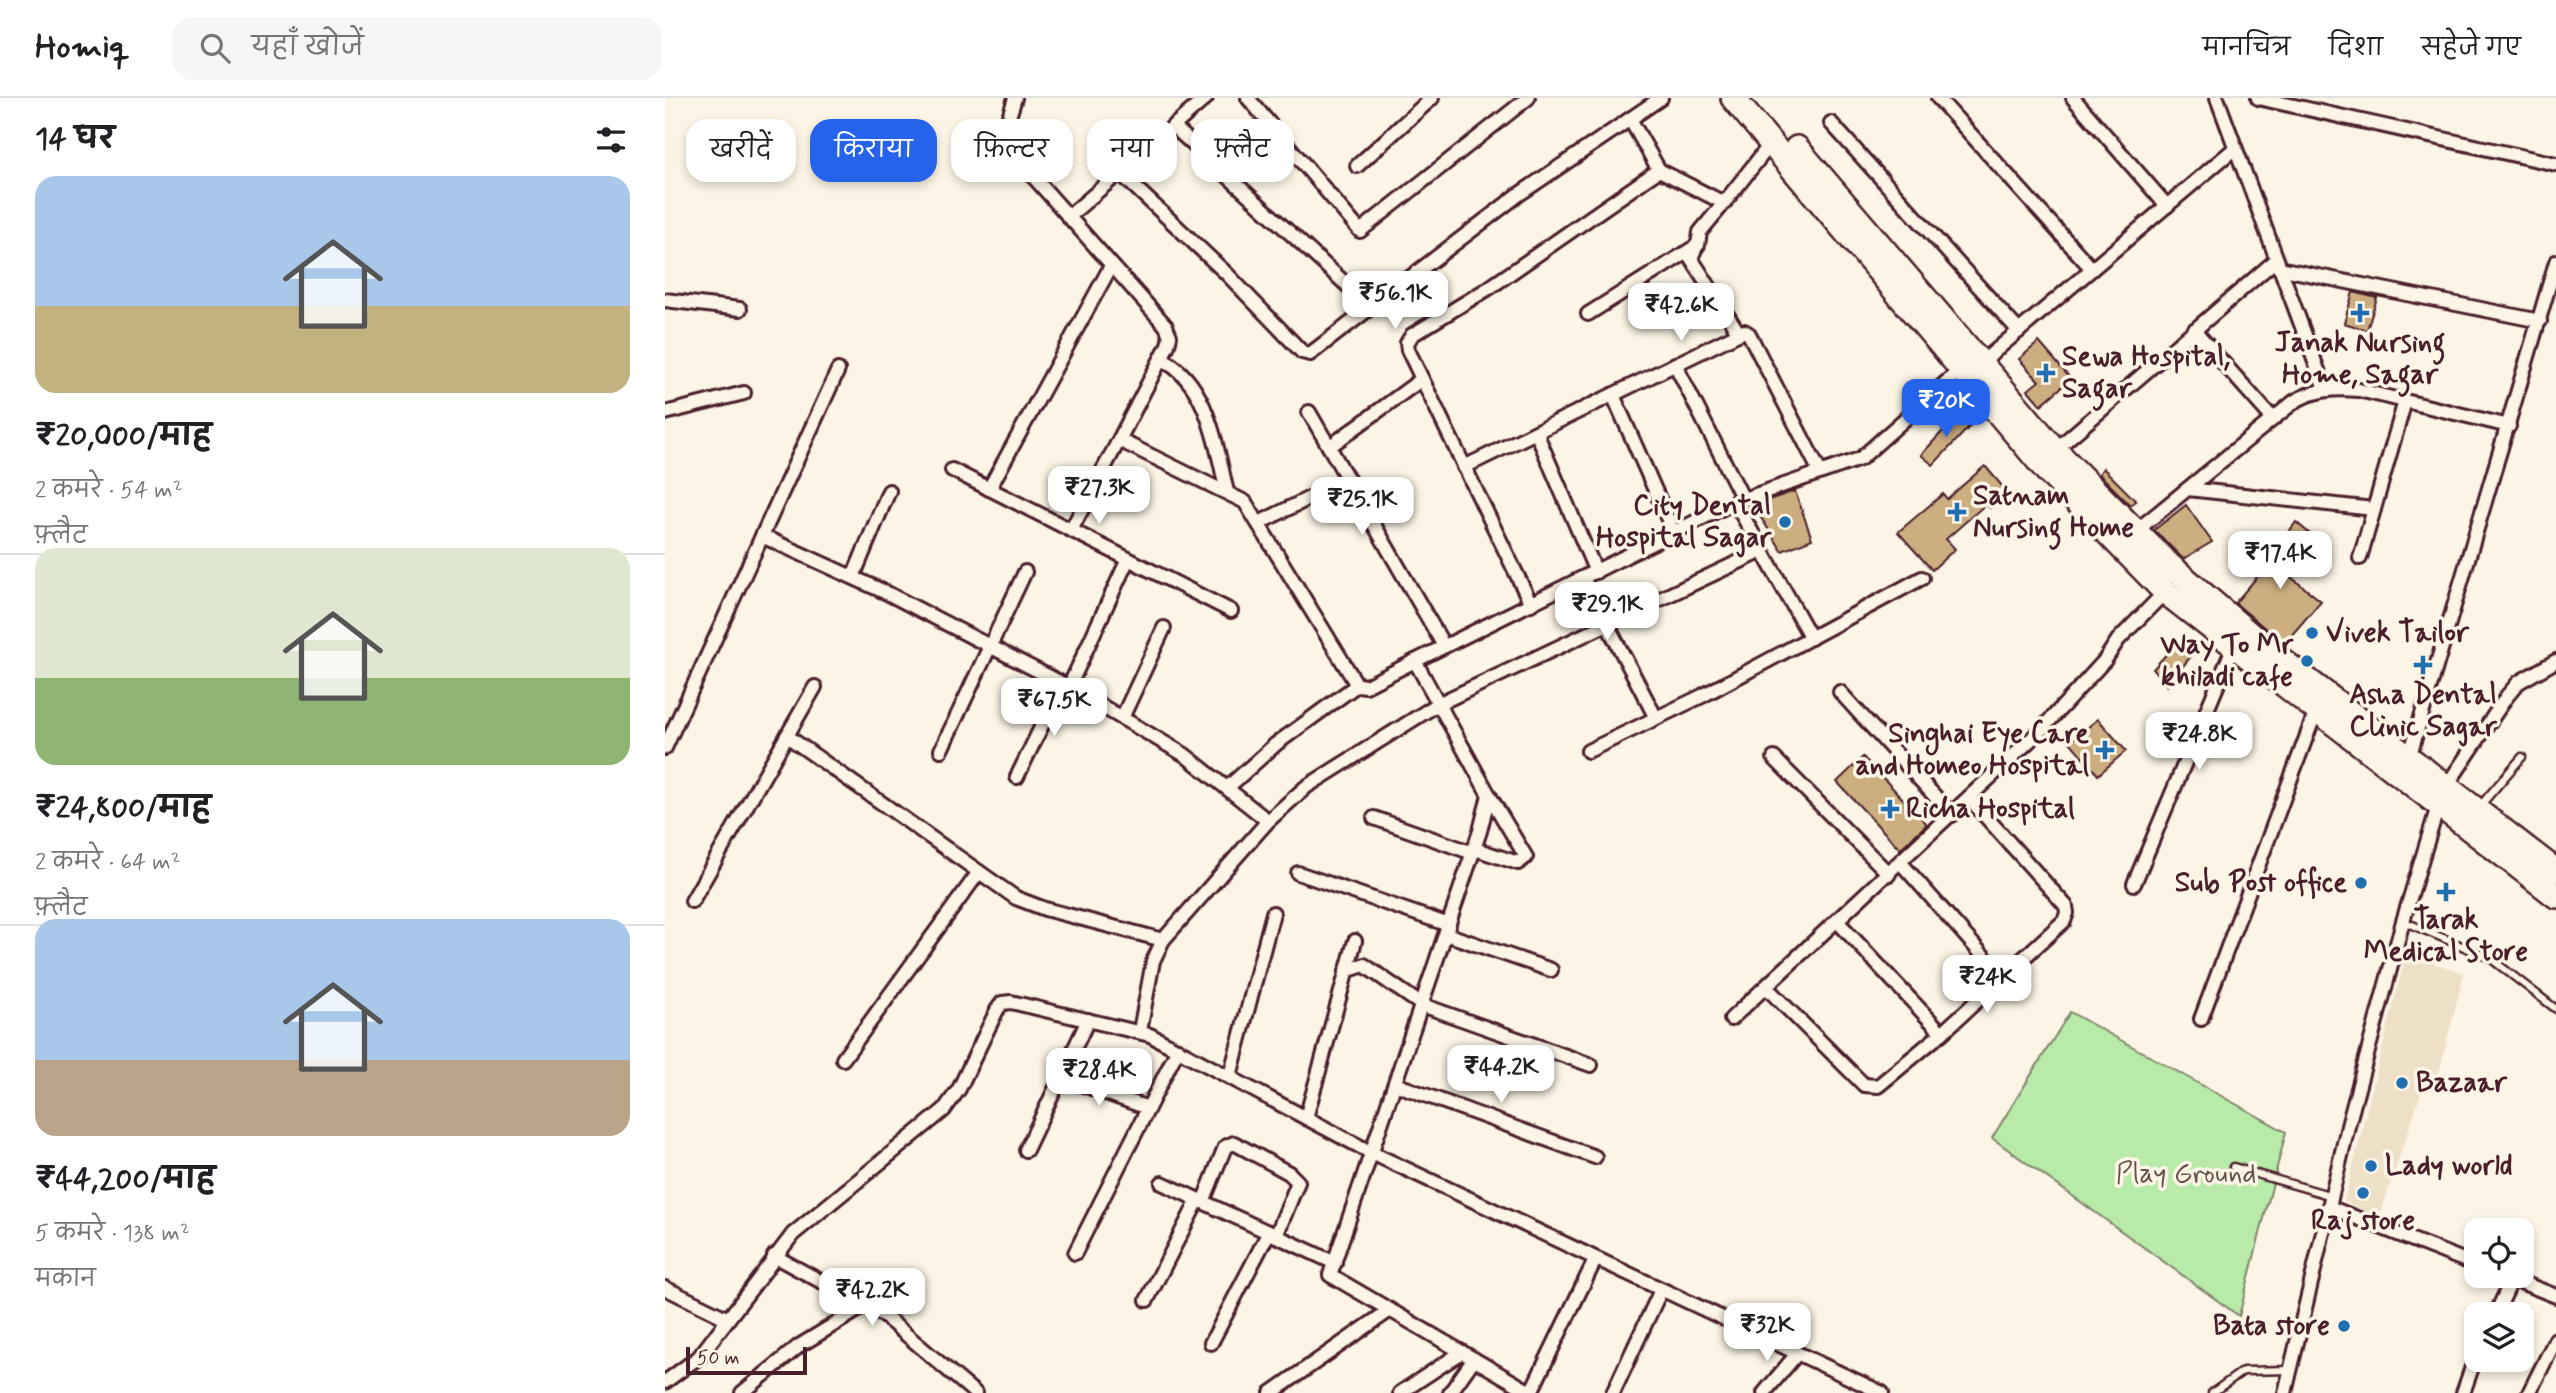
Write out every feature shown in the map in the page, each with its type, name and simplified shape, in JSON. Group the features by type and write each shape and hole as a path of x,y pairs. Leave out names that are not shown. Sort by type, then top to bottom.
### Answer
{"highway":[{"path":"1733,98 1971,365 2136,531 2225,614 2409,758 2442,797 2476,811 2556,871"},
{"path":"1753,98 1971,365 2047,471 2165,592 2316,711 2442,797 2556,896"}],"street":[{"path":"1015,98 1003,136 1006,146 1166,326 1170,336 1161,359 1071,530"},
{"path":"1177,123 1206,98"},
{"path":"1248,98 1360,231 1528,98"},
{"path":"1357,166 1432,98"},
{"path":"1130,182 1227,274 1302,352 1310,354 1518,195 1661,98"},
{"path":"1938,98 2092,269"},
{"path":"2073,98 2167,206"},
{"path":"2217,98 2325,389"},
{"path":"2258,98 2556,164"},
{"path":"1630,120 1659,170 1724,203"},
{"path":"1831,123 2019,331"},
{"path":"1177,130 1371,307"},
{"path":"1738,332 1691,258 1698,245 1700,232 1772,142"},
{"path":"1227,788 1276,744 1357,685 1366,686 1739,500 1860,458 1971,365 2019,331 2234,149"},
{"path":"1531,604 1408,350 1407,343 1412,335 1489,288 1659,170"},
{"path":"1068,217 1108,182"},
{"path":"1588,314 1698,245"},
{"path":"2409,758 2556,262"},
{"path":"2277,264 2540,321"},
{"path":"2055,450 2277,264"},
{"path":"989,489 1111,266"},
{"path":"665,300 740,309"},
{"path":"2195,330 2273,419"},
{"path":"1464,467 1738,332 1749,334 1820,472"},
{"path":"1161,359 1178,367 1189,379 1209,420 1227,492"},
{"path":"1675,364 1762,551 1811,638"},
{"path":"665,748 838,370"},
{"path":"1329,447 1422,379"},
{"path":"2136,531 2295,401 2325,389 2359,390 2509,426"},
{"path":"665,413 744,393"},
{"path":"1613,395 1674,533"},
{"path":"2360,558 2405,401"},
{"path":"1308,412 1444,646"},
{"path":"1536,432 1596,572"},
{"path":"1119,439 1245,502 1357,685"},
{"path":"952,470 1231,611"},
{"path":"1259,523 1348,479"},
{"path":"2188,489 2374,509"},
{"path":"853,577 889,491"},
{"path":"762,536 853,577 990,645 1065,686 1185,755 1268,821"},
{"path":"1140,1031 1153,961 1163,940 1268,821 1306,787 1438,704 1762,551"},
{"path":"1017,777 1128,559"},
{"path":"941,750 1025,572"},
{"path":"1583,578 1656,718"},
{"path":"1588,751 1811,638 1922,578"},
{"path":"1731,1019 2040,731 2105,660 2118,640 2165,592"},
{"path":"1122,719 1164,628"},
{"path":"2134,884 2233,648"},
{"path":"2285,1393 2330,1202 2403,921 2442,797 2507,696 2519,682 2555,657"},
{"path":"1374,818 1518,863 1526,857 1415,661"},
{"path":"692,901 815,687"},
{"path":"1840,692 1952,814"},
{"path":"2201,1019 2316,711"},
{"path":"787,736 1016,898 1045,909 1163,940"},
{"path":"1774,758 1889,874"},
{"path":"1489,795 1474,851 1331,1275 1531,1392 1595,1260"},
{"path":"1766,987 1864,1085 1871,1087 1878,1086 2003,978 2064,921 2066,906 1969,798"},
{"path":"1901,863 2003,978"},
{"path":"843,1059 979,872"},
{"path":"1298,873 1551,970"},
{"path":"1230,1076 1273,913"},
{"path":"1838,922 1942,1033"},
{"path":"1306,1118 1355,941"},
{"path":"1346,971 1364,965 1422,1005 1591,1065"},
{"path":"665,1382 699,1357 793,1234 944,1110 959,1089 1002,1003 1011,1002 1140,1031 1372,1153 1872,1391"},
{"path":"1027,1150 1088,1020"},
{"path":"1075,1253 1178,1049"},
{"path":"1061,1077 1148,1108"},
{"path":"1395,1083 1595,1157"},
{"path":"1147,1300 1200,1201 1224,1147 1234,1143 1289,1173 1298,1182 1273,1234 1211,1343"},
{"path":"1162,1183 1335,1263"},
{"path":"2330,1202 2464,1260"},
{"path":"774,1256 866,1305 901,1328 975,1393"},
{"path":"2534,1287 2556,1296"},
{"path":"665,1288 728,1319"},
{"path":"1613,1393 1660,1292"},
{"path":"742,1393 799,1346 866,1305"},
{"path":"1271,1393 1390,1310"},
{"path":"2529,1393 2556,1339"},
{"path":"1399,1393 1462,1352"},
{"path":"1764,1393 1796,1355"},
{"path":"1450,1393 1474,1359"},
{"path":"2463,1393 2470,1372"}],"lane":[{"path":"2476,811 2522,757"},
{"path":"2403,921 2490,958 2556,1009"},
{"path":"2234,1167 2330,1202"},
{"path":"2212,1393 2243,1371 2291,1370"}],"shaded area":[{"name":"Bazaar","path":"2406,954 2464,973 2440,1069 2420,1096 2379,1217 2344,1201"}],"green space":[{"name":"Play Ground","path":"2070,1012 2286,1132 2239,1316 1992,1138"}],"building":[{"path":"2353,292 2377,298 2367,330 2344,323"},
{"path":"2039,342 2071,379 2041,405 2028,390 2039,381 2019,359"},
{"path":"1961,411 1970,426 1933,465 1921,455"},
{"path":"1985,466 2008,493 1990,508 1986,504 1946,539 1955,549 1932,570 1898,532 1943,494 1947,499"},
{"path":"2103,468 2136,501 2130,505 2099,474"},
{"name":"City Dental Hospital Sagar","path":"1795,491 1812,539 1782,551 1753,505"},
{"path":"2186,505 2212,542 2183,559 2154,530"},
{"path":"2296,522 2310,534 2287,574 2321,601 2284,644 2235,603 2275,556 2272,555"},
{"path":"2179,640 2192,655 2167,686 2153,669"},
{"path":"2098,719 2126,751 2098,775 2070,742"},
{"path":"1863,757 1927,824 1900,849 1837,782"}],"place":[{"name":"Janak Nursing Home, Sagar","path":"2360,313"},
{"name":"Sewa Hospital, Sagar","path":"2046,373"},
{"name":"Satnam Nursing Home","path":"1957,512"},
{"name":"City Dental Hospital Sagar","path":"1785,522"},
{"name":"Vivek Tailor","path":"2312,633"},
{"name":"Way To Mr khiladi cafe","path":"2307,661"},
{"name":"Asha Dental Clinic Sagar","path":"2423,665"},
{"name":"Singhai Eye Care and Homeo Hospital","path":"2105,750"},
{"name":"Richa Hospital","path":"1890,809"},
{"name":"Sub Post office","path":"2361,883"},
{"name":"Tarak Medical Store","path":"2446,892"},
{"name":"Bazaar","path":"2402,1083"},
{"name":"Lady world","path":"2371,1166"},
{"name":"Raj store","path":"2363,1193"},
{"name":"Bata store","path":"2344,1326"}]}
